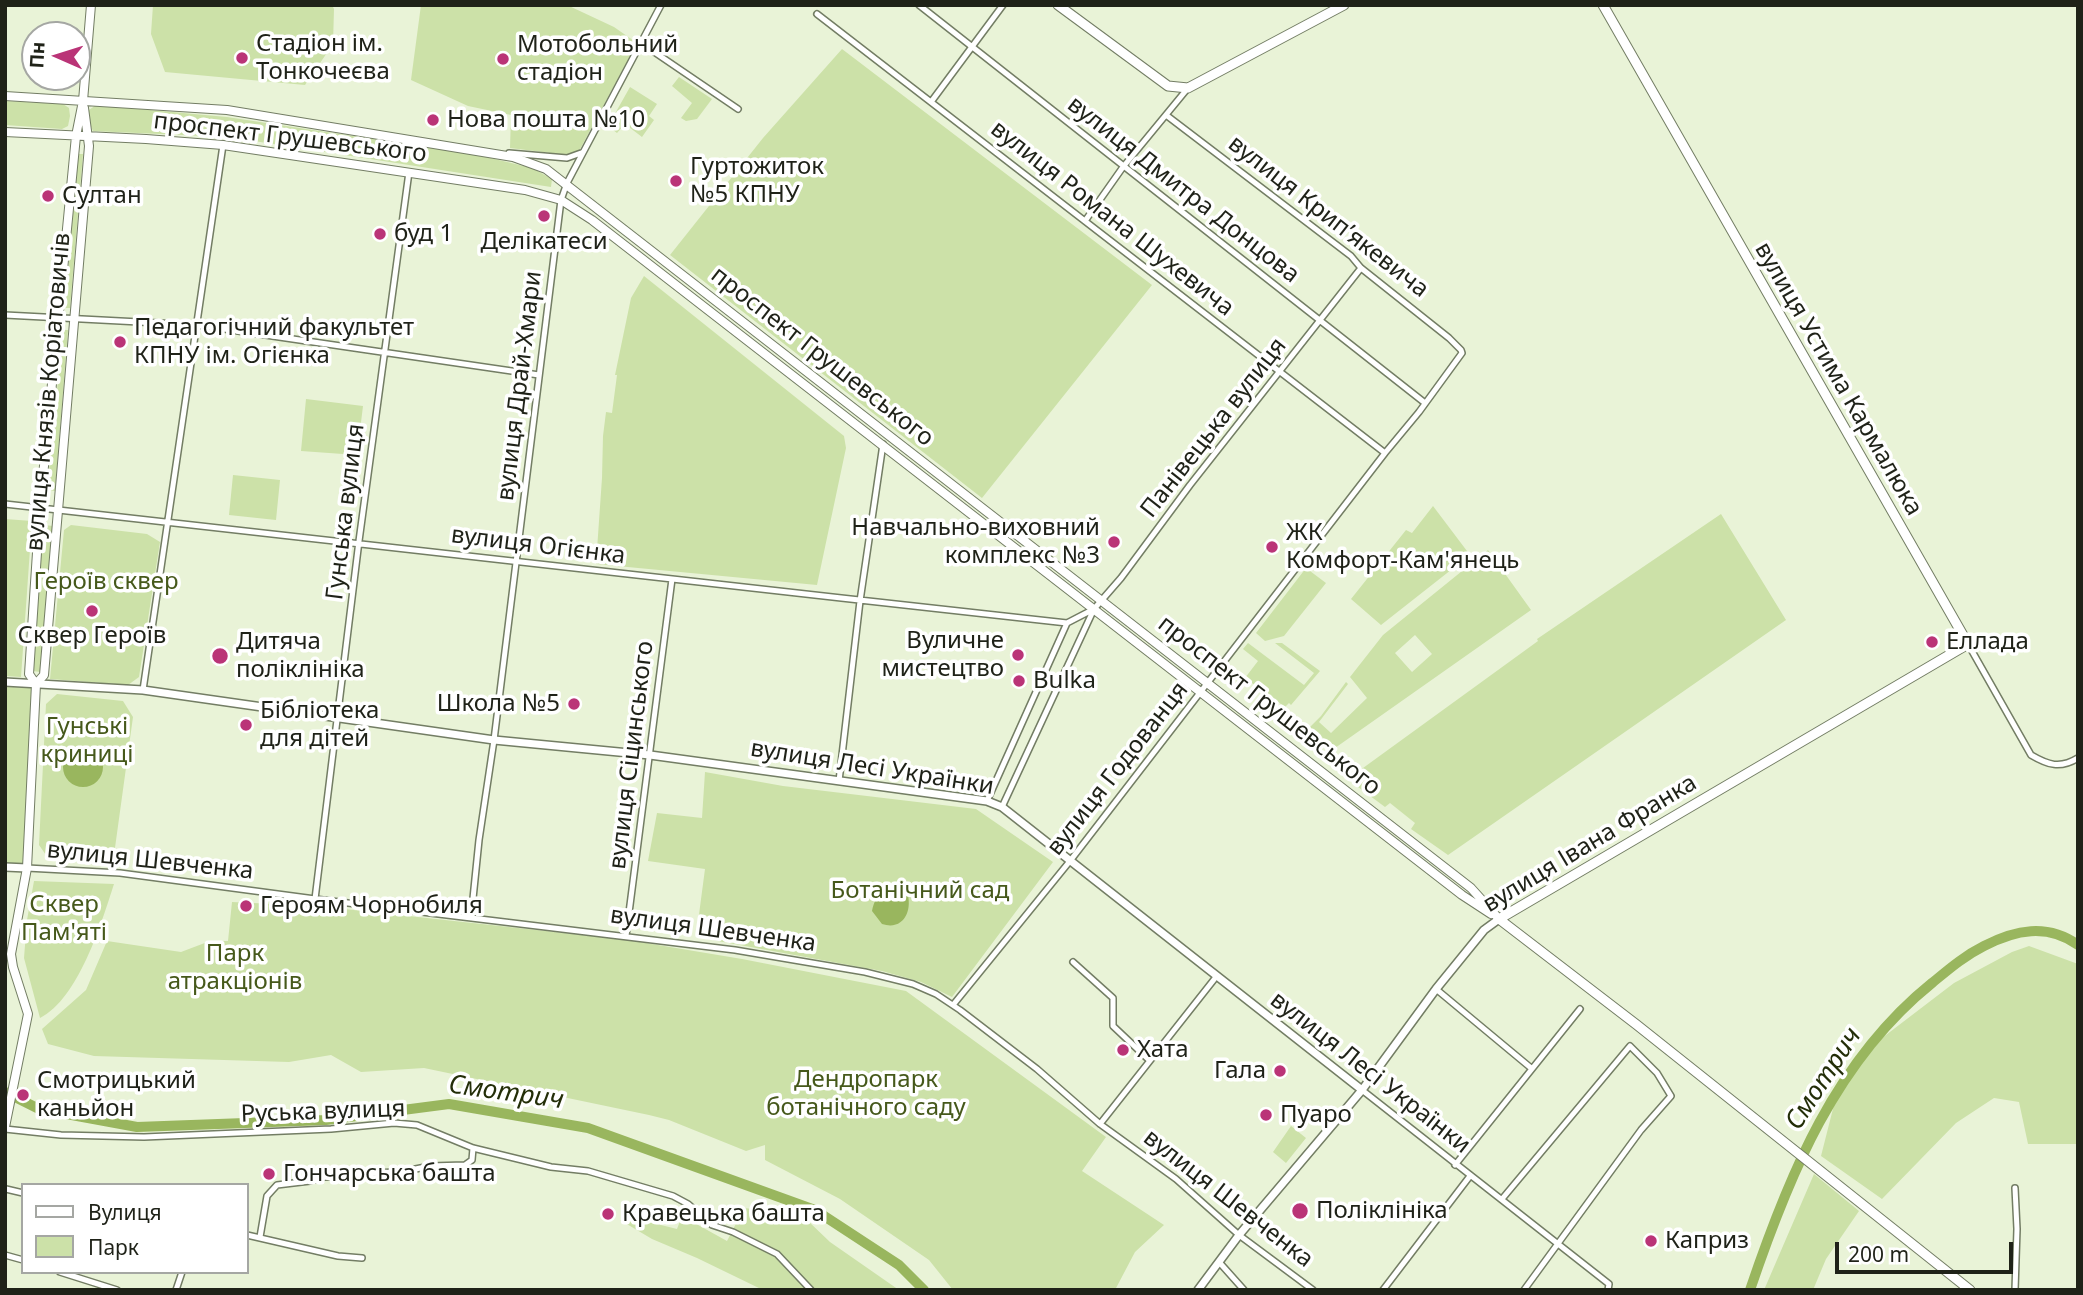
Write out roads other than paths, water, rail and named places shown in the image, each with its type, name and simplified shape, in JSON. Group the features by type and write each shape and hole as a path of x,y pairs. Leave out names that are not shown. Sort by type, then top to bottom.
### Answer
{"main road":[{"name":"вулиця Князів Коріатовичів","path":"5,1128 27,1014 11,954 27,868 36,684 29,674 40,508 91,5"},
{"path":"1058,5 1168,86 1188,88 1344,5"},
{"name":"вулиця Устима Кармалюка","path":"1603,5 1968,644"},
{"name":"проспект Грушевського","path":"5,96 227,110 483,152 532,163 567,183 1471,888 1499,919"},
{"name":"вулиця Князів Коріатовичів","path":"36,684 44,675 59,509 89,136 83,101"},
{"name":"проспект Грушевського","path":"5,132 223,145 524,190 561,200 592,219 1462,895 1499,919 1637,1025 1970,1290"},
{"name":"вулиця Івана Франка","path":"1499,919 1968,644"}],"street":[{"name":"вулиця Драй-Хмари","path":"471,918 561,200 567,183 661,5"},
{"name":"вулиця Дмитра Донцова","path":"919,5 1425,403"},
{"path":"931,102 1003,5"},
{"name":"вулиця Романа Шухевича","path":"817,14 1385,453"},
{"path":"641,43 738,109"},
{"path":"1085,221 1123,167 1188,88"},
{"name":"вулиця Крипʼякевича","path":"1166,115 1351,256 1362,268 1449,338 1462,353"},
{"path":"143,690 223,145"},
{"path":"483,152 567,158 584,151"},
{"name":"Гунська вулиця","path":"315,900 359,541 409,172"},
{"name":"Панівецька вулиця","path":"1002,807 1094,609 1362,268"},
{"path":"5,316 198,325 539,375"},
{"name":"вулиця Годованця","path":"953,1006 1070,861 1462,353"},
{"path":"839,781 860,601 883,444"},
{"name":"вулиця Огієнка","path":"5,504 359,541 516,562 1067,623"},
{"name":"вулиця Сіцинського","path":"626,936 672,579"},
{"name":"Панівецька вулиця","path":"1067,623 1094,609"},
{"path":"988,801 1067,623"},
{"name":"вулиця Устима Кармалюка","path":"1968,644 2031,755 2048,765 2070,763 2078,758"},
{"name":"вулиця Лесі Українки","path":"5,682 143,690 494,740 650,755 988,801 1002,807 1455,1165 1502,1199 1609,1284 1608,1290"},
{"name":"вулиця Шевченка","path":"5,867 120,873 315,900 735,950 865,972 913,984 953,1006 1037,1069 1100,1124 1176,1179 1239,1235 1313,1290"},
{"name":"вулиця Івана Франка","path":"1198,1290 1239,1235 1363,1090 1436,989 1484,930 1499,919"},
{"path":"1073,962 1113,998 1114,1026 1149,1060"},
{"path":"1100,1124 1216,977"},
{"path":"1436,989 1531,1068"},
{"path":"1455,1165 1580,1009"},
{"path":"1502,1199 1630,1046 1657,1073 1671,1096 1641,1130 1524,1290"},
{"name":"Руська вулиця","path":"5,1128 61,1135 144,1137 408,1123 438,1132 473,1148 551,1167 588,1171 673,1196 688,1203 712,1225 733,1232 777,1254 811,1290"},
{"path":"260,1237 267,1196 277,1185 440,1165 465,1166 472,1160 473,1148"},
{"path":"1383,1290 1470,1175"},
{"path":"2015,1188 2015,1290"},
{"path":"248,1235 362,1258"},
{"path":"1219,1262 1244,1290"},
{"path":"66,1274 116,1290"}],"waterway":[{"name":"Смотрич","path":"1750,1290 1781,1204 1819,1123 1868,1048 1898,1014 1957,963 1996,940 2019,933 2043,931 2078,945"},
{"name":"Смотрич","path":"5,1092 39,1109 137,1127 326,1120 449,1104 588,1128 815,1210 899,1265 924,1290"}],"place":[{"name":"Стадіон ім. Тонкочеєва","path":"242,58"},
{"name":"Мотобольний стадіон","path":"503,59"},
{"name":"Нова пошта №10","path":"433,120"},
{"name":"Гуртожиток №5 КПНУ","path":"676,181"},
{"name":"Султан","path":"48,196"},
{"name":"Делікатеси","path":"544,216"},
{"name":"буд 1","path":"380,234"},
{"name":"Педагогічний факультет КПНУ ім. Огієнка","path":"120,342"},
{"name":"Навчально-виховний комплекс №3","path":"1114,542"},
{"name":"ЖК Комфорт-Кам'янець","path":"1272,547"},
{"name":"Сквер Героїв","path":"92,611"},
{"name":"Еллада","path":"1932,642"},
{"name":"Вуличне мистецтво","path":"1018,655"},
{"name":"Дитяча поліклініка","path":"220,656"},
{"name":"Bulka","path":"1019,681"},
{"name":"Школа №5","path":"574,704"},
{"name":"Бібліотека для дітей","path":"246,725"},
{"name":"Героям Чорнобиля","path":"246,906"},
{"name":"Хата","path":"1123,1050"},
{"name":"Гала","path":"1280,1071"},
{"name":"Смотрицький каньйон","path":"23,1095"},
{"name":"Пуаро","path":"1266,1115"},
{"name":"Гончарська башта","path":"269,1174"},
{"name":"Поліклініка","path":"1300,1211"},
{"name":"Кравецька башта","path":"608,1214"},
{"name":"Каприз","path":"1651,1241"}],"park label":[{"name":"Героїв сквер","path":"106,582"},
{"name":"Гунські криниці","path":"87,741"},
{"name":"Ботанічний сад","path":"920,891"},
{"name":"Сквер Пам'яті","path":"64,919"},
{"name":"Парк атракціонів","path":"235,968"},
{"name":"Дендропарк ботанічного саду","path":"866,1094"}]}
